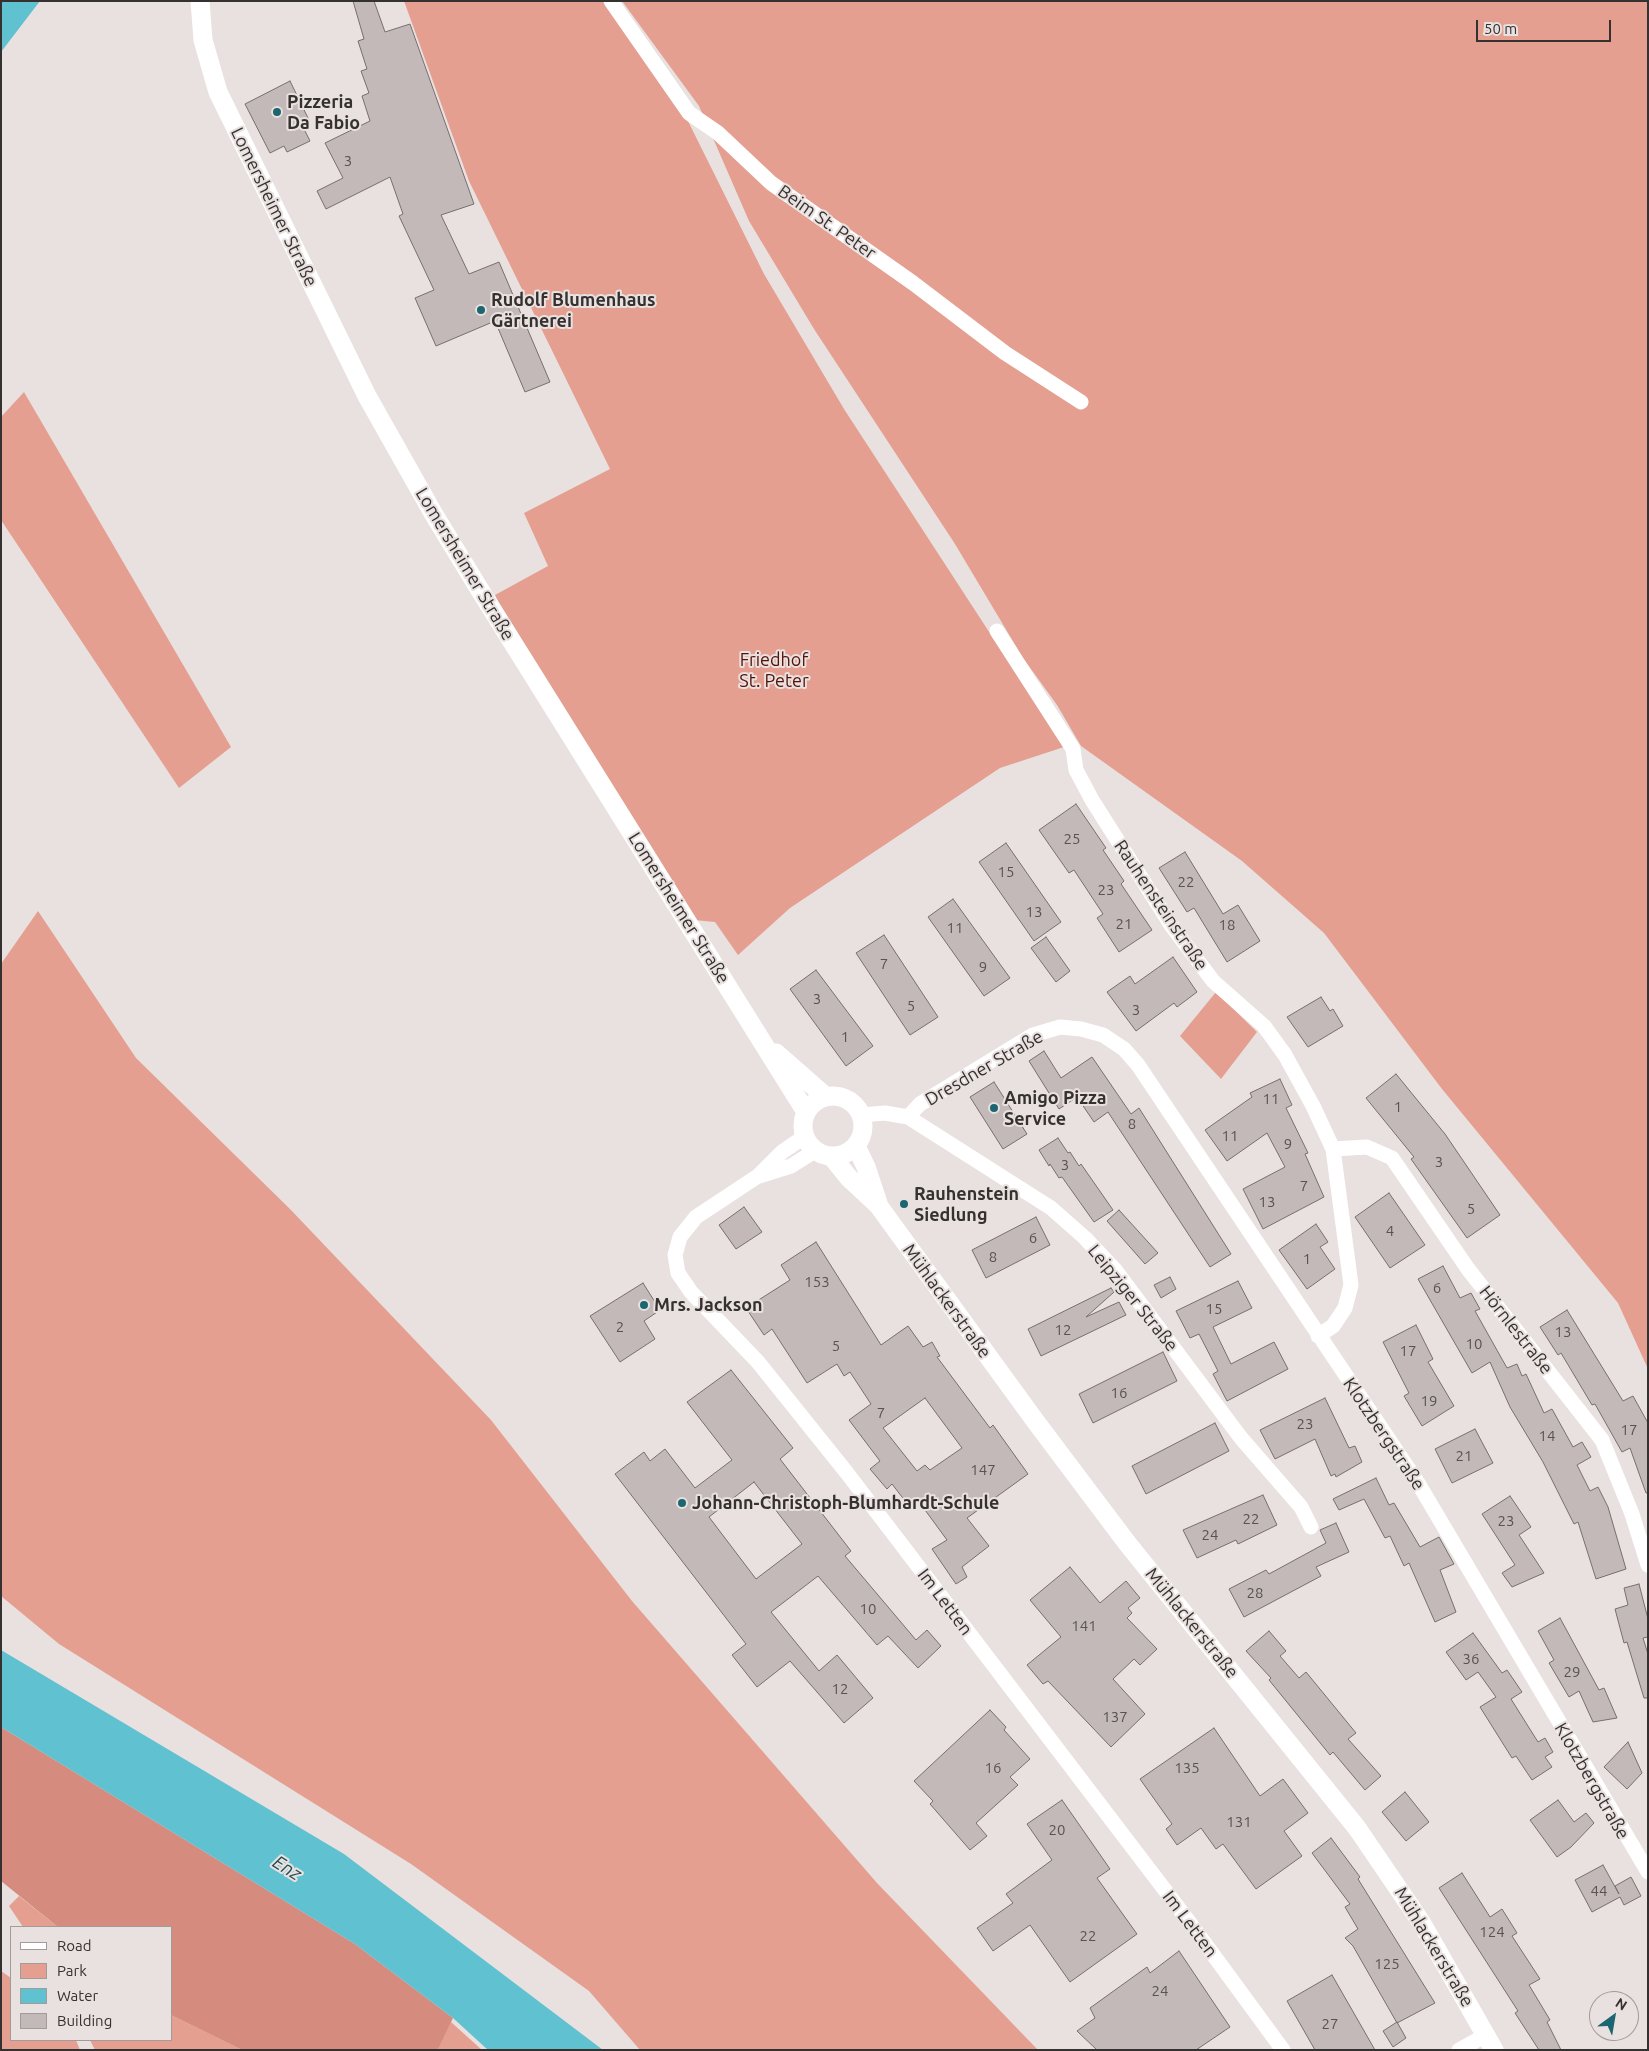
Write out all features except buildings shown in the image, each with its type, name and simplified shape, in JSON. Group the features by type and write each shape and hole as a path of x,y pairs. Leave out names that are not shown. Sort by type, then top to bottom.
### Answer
{"street":[{"name":"Lomersheimer Straße","path":"200,1 203,40 208,63 218,92 367,396 433,513 806,1112"},
{"name":"Beim St. Peter","path":"611,1 690,113 718,133 771,183 913,283 1005,353 1081,402"},
{"name":"Rauhensteinstraße","path":"998,631 1073,749 1076,770 1092,800 1171,925 1213,981 1264,1026 1286,1055 1333,1149 1351,1285 1345,1308 1333,1326 1318,1336"},
{"name":"Dresdner Straße","path":"861,1114 885,1114 908,1117 920,1104 1033,1035 1060,1027 1082,1029"},
{"name":"Klotzbergstraße","path":"1082,1029 1103,1035 1124,1049 1138,1065 1418,1483 1648,1872"},
{"name":"Lomersheimer Straße","path":"764,1042 826,1097"},
{"path":"834,1096 850,1102 861,1114 863,1131 856,1146 849,1152 817,1148 802,1128 806,1112 818,1100 826,1097 834,1096"},
{"name":"Leipziger Straße","path":"908,1117 1051,1208 1085,1238 1116,1271 1241,1438 1301,1507 1311,1527"},
{"name":"Mühlackerstraße","path":"856,1146 866,1167 878,1205"},
{"name":"Hörnlestraße","path":"1333,1149 1367,1147 1392,1158 1468,1269 1602,1440 1632,1514 1648,1565"},
{"name":"Im Letten","path":"817,1148 782,1152 758,1176 696,1217 680,1237 675,1255 678,1273 691,1292 758,1362 847,1473 1187,1919 1283,2050"},
{"name":"Mühlackerstraße","path":"817,1148 878,1205 1127,1543 1357,1828 1421,1922 1490,2042"},
{"path":"1459,2050 1490,2042"}],"green space":[{"name":"Friedhof St. Peter","path":"404,1 606,1 685,115 764,274 844,409 1064,747 1000,768 790,908 738,955 715,922 694,920 524,656 495,595 548,566 524,513 610,469 469,181"},
{"path":"622,1 1648,1 1648,1369 1618,1303 1442,1089 1324,933 1242,861 1081,746 1057,705 1023,658 955,544 814,329 749,221 699,106"},
{"path":"24,392 231,747 179,788 1,520 1,417"},
{"path":"38,911 136,1058 290,1209 491,1420 632,1601 877,1883 1038,2050 640,2050 589,1991 411,1864 59,1644 1,1596 1,964"},
{"path":"1216,992 1257,1032 1221,1079 1180,1036"},
{"path":"19,1896 57,1926 22,1926 9,1906"},
{"path":"1,1971 10,1977 10,2041 76,2041 80,2050 1,2050"},
{"path":"172,2015 242,2050 95,2050 90,2041 172,2041"},
{"path":"451,2022 482,2050 438,2050"}],"shaded area":[{"path":"1,1727 355,1944 453,2018 438,2050 242,2050 172,2015 172,1926 57,1926 1,1881"}],"water":[{"path":"1,1 40,1 1,52"},
{"name":"Enz","path":"1,1650 344,1854 603,2050 488,2050 453,2018 355,1944 1,1727"}],"place":[{"name":"Pizzeria Da Fabio","path":"277,112"},
{"name":"Rudolf Blumenhaus Gärtnerei","path":"481,310"},
{"name":"Amigo Pizza Service","path":"994,1108"},
{"name":"Rauhenstein Siedlung","path":"904,1204"},
{"name":"Mrs. Jackson","path":"644,1305"},
{"name":"Johann-Christoph-Blumhardt-Schule","path":"682,1503"}]}
